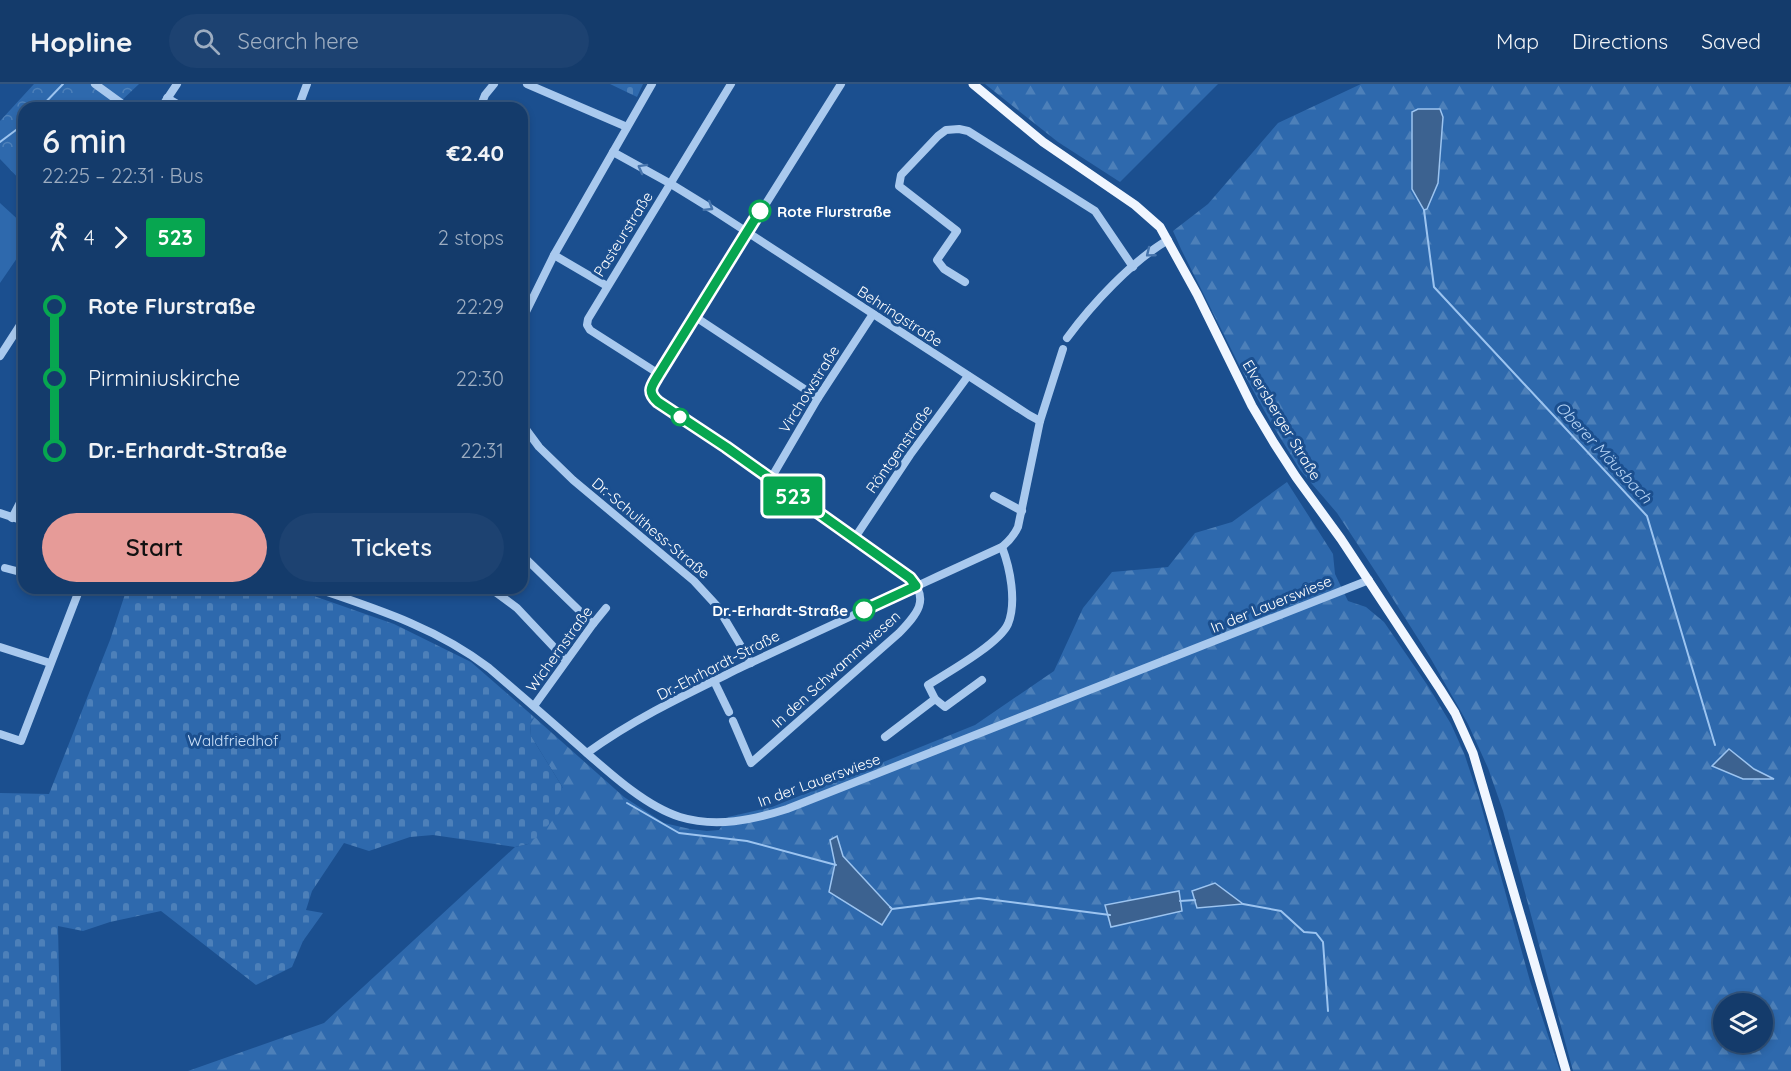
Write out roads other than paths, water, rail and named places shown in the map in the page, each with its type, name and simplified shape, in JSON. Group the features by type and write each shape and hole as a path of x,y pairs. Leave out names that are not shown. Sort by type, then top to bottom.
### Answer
{"main road":[{"name":"Elversberger Straße","path":"972,84 1043,142 1154,220 1168,240 1197,294 1258,415 1296,477 1369,580 1440,688 1455,713 1473,753 1566,1071"}],"street":[{"path":"95,84 120,102"},
{"path":"165,102 177,84"},
{"path":"300,102 307,84"},
{"path":"482,102 494,84"},
{"path":"527,84 627,127"},
{"path":"528,308 554,255 652,84"},
{"name":"Pasteurstraße","path":"659,374 590,330 587,325 588,319 731,84"},
{"path":"841,84 650,389 658,402 726,447 910,578 916,586"},
{"path":"167,98 174,102"},
{"path":"965,282 944,269 937,260 957,231 899,186 901,175 946,130 968,131 1095,211 1133,267"},
{"name":"Behringstraße","path":"613,152 671,184 1029,416 1040,420"},
{"path":"1067,338 1096,303 1133,267 1168,240"},
{"path":"554,255 607,286"},
{"name":"Virchowstraße","path":"770,480 818,398 873,314"},
{"path":"694,316 818,398"},
{"path":"0,356 18,328"},
{"path":"982,680 945,707 935,699 928,685 975,654 1004,630 1008,623 1012,585 1010,570 1002,547 1014,536 1018,527 1040,420 1063,349"},
{"name":"Röntgenstraße","path":"854,539 910,455 968,376"},
{"name":"Dr.-Schulthess-Straße","path":"528,432 539,447 573,480 694,581 717,606 751,663"},
{"path":"994,496 1022,511"},
{"path":"12,518 18,506"},
{"path":"0,513 18,520"},
{"name":"Dr.-Ehrhardt-Straße","path":"587,753 624,728 714,681 1002,547"},
{"path":"528,561 593,624"},
{"path":"5,568 18,571"},
{"name":"In der Lauerswiese","path":"331,594 410,623 468,652 650,803 679,817 706,822 730,822 787,809 1369,580"},
{"name":"In den Schwammwiesen","path":"733,721 751,763 910,622 918,612 920,602 916,586"},
{"path":"0,734 21,741 76,594"},
{"path":"498,594 517,608 566,660"},
{"name":"Wichernstraße","path":"534,706 606,608"},
{"path":"0,647 50,663"},
{"path":"714,681 729,712"},
{"path":"885,737 935,699"}],"waterway":[{"path":"46,102 63,84"},
{"path":"0,142 18,128"},
{"name":"Oberer Mäusbach","path":"1424,210 1434,287 1647,516 1715,745"},
{"path":"627,803 679,833 747,841 836,865"},
{"path":"890,907 892,909 979,898 1110,915"},
{"path":"1180,901 1195,900"},
{"path":"1243,904 1281,911 1304,932 1316,933 1323,942 1328,1011"}],"place":[{"name":"Rote Flurstraße","path":"760,211"},
{"name":"Dr.-Erhardt-Straße","path":"864,610"}],"park label":[{"name":"Waldfriedhof","path":"233,740"}]}
